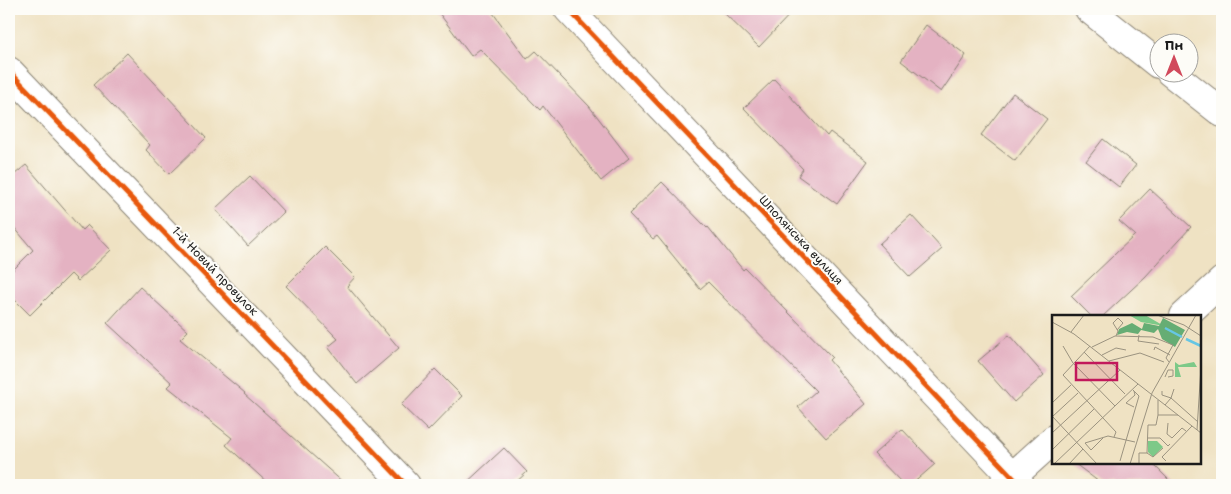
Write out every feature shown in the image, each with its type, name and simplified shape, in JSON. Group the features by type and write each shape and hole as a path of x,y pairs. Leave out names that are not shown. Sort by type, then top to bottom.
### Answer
{"street":[{"name":"Шполянська вулиця","path":"568,9 1012,483"},
{"path":"1089,9 1148,56"},
{"name":"1-й Новий провулок","path":"9,71 406,485"},
{"path":"1183,82 1222,113"},
{"path":"1185,315 1222,281"},
{"path":"1012,483 1052,441"}],"building":[{"path":"436,9 490,9 527,59 536,51 589,106 629,158 601,181 543,106 540,110 480,49 471,56"},
{"path":"720,9 795,9 759,47"},
{"path":"926,25 966,55 941,92 901,61"},
{"path":"127,53 206,138 169,174 146,150 150,145 93,85"},
{"path":"774,79 827,136 830,132 868,161 837,204 798,176 803,169 744,108"},
{"path":"1013,93 1047,119 1015,161 981,135"},
{"path":"1103,139 1136,165 1119,187 1086,161"},
{"path":"26,165 82,230 87,225 111,250 78,281 71,274 30,315 9,294 9,274 33,250 9,221 9,179"},
{"path":"250,176 284,212 248,246 215,209"},
{"path":"662,182 708,227 743,270 745,268 832,357 829,360 866,404 826,438 798,407 816,391 708,282 700,289 657,236 653,239 629,214"},
{"path":"1150,189 1191,227 1145,277 1104,315 1090,315 1071,296 1135,235 1119,221"},
{"path":"911,215 942,249 910,277 879,244"},
{"path":"325,247 355,277 347,286 399,348 357,384 328,347 338,339 286,286"},
{"path":"140,287 188,331 180,339 245,393 346,485 270,485 226,445 232,438 168,387 172,383 107,323"},
{"path":"1009,335 1044,375 1014,402 978,361"},
{"path":"435,369 462,396 428,431 401,405"},
{"path":"902,429 935,464 911,485 904,485 874,454"},
{"path":"504,448 527,472 513,485 464,485"},
{"path":"1075,464 1153,464 1174,485 1103,485"}],"cycle path":[{"path":"568,9 1020,485"},
{"path":"9,71 406,485"}]}
